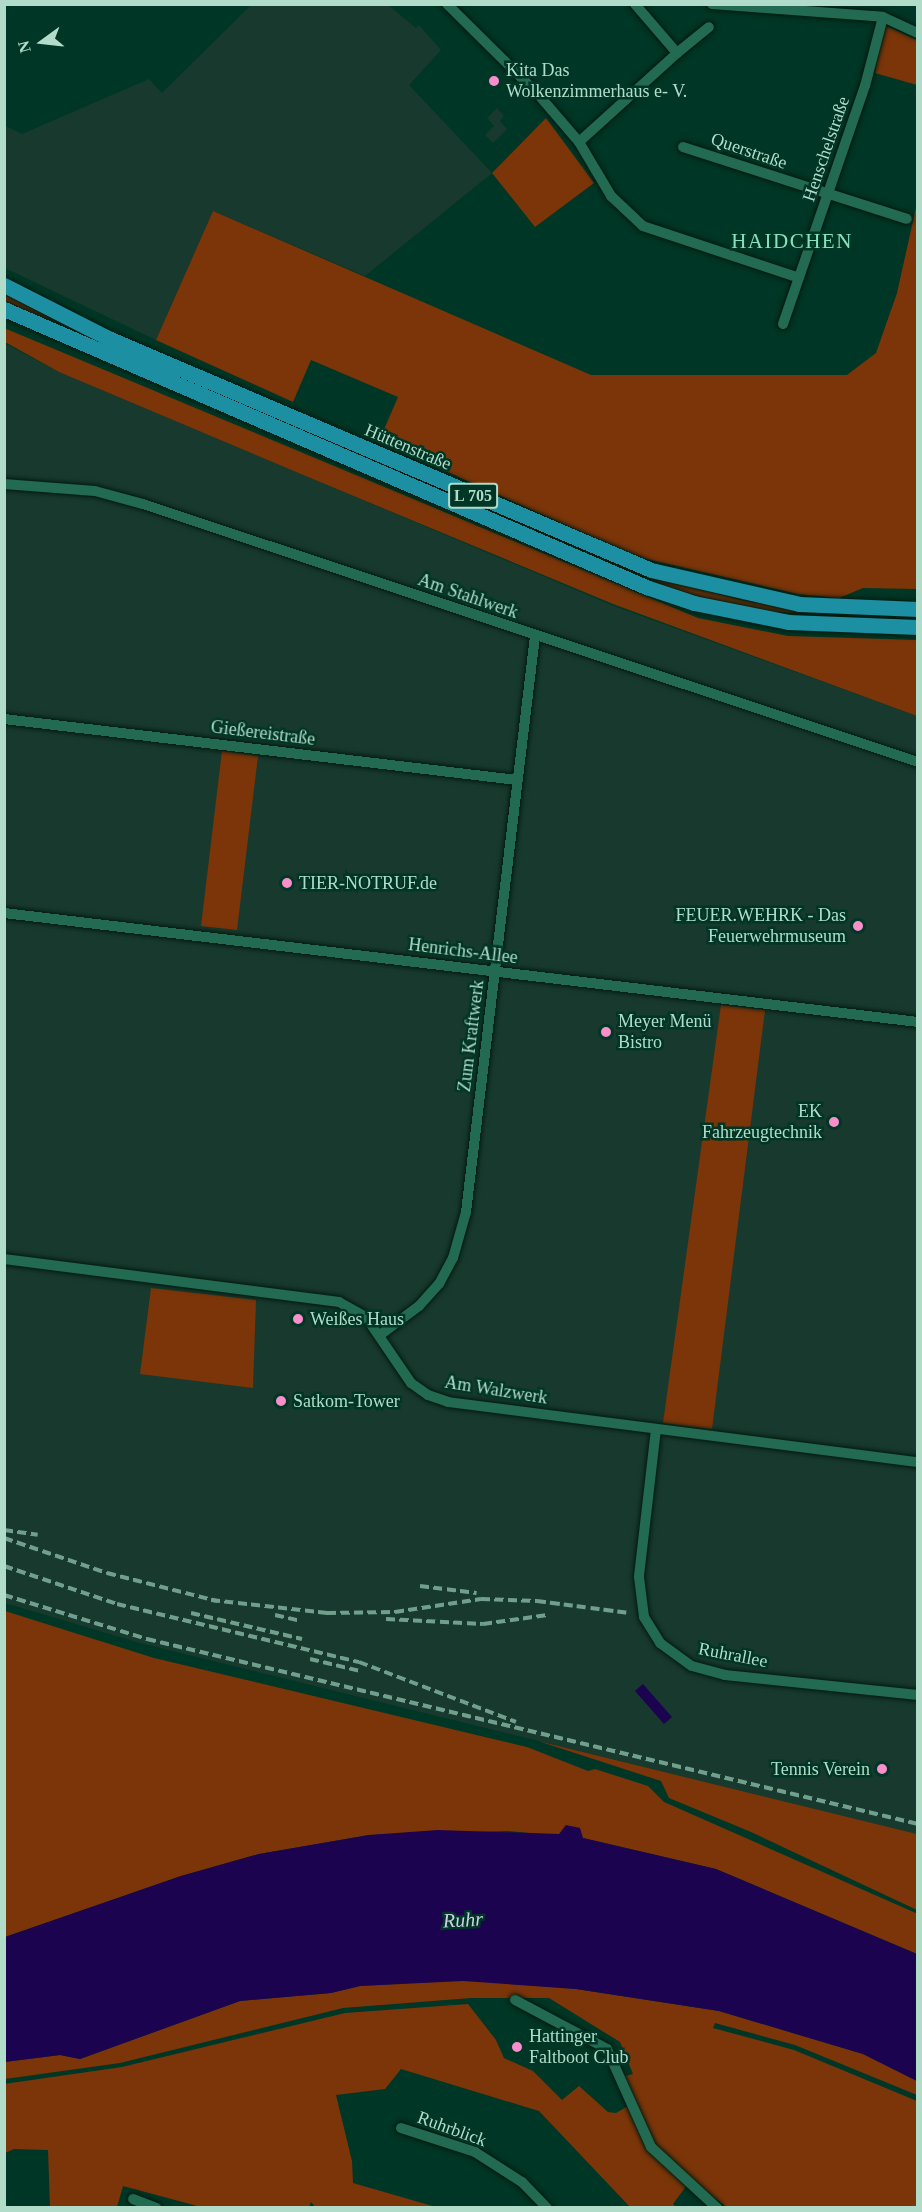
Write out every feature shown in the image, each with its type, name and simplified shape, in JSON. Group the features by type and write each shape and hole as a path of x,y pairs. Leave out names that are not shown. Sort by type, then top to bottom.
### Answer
{"main road":[{"name":"Hüttenstraße","path":"7,285 108,338 651,570 798,604 918,609"},
{"name":"Hüttenstraße","path":"4,309 646,587 694,603 788,622 918,627"}],"street":[{"path":"447,4 537,93 579,142 610,196 643,226 799,278"},
{"path":"635,4 676,53"},
{"path":"712,4 883,17 918,33"},
{"name":"Henschelstraße","path":"783,324 871,66 883,17"},
{"path":"579,142 676,53 708,27"},
{"name":"Querstraße","path":"683,147 907,219"},
{"name":"Am Stahlwerk","path":"4,484 95,491 143,504 918,762"},
{"name":"Zum Kraftwerk","path":"380,1335 419,1306 439,1284 462,1230 496,971 535,636"},
{"name":"Gießereistraße","path":"4,719 517,780"},
{"name":"Henrichs-Allee","path":"4,913 918,1022"},
{"name":"Am Walzwerk","path":"4,1259 323,1297 355,1308 380,1335 411,1383 438,1399 918,1462"},
{"name":"Ruhrallee","path":"656,1429 639,1577 644,1617 660,1643 692,1666 725,1675 918,1695"},
{"path":"514,2000 608,2050 651,2147 717,2208"},
{"name":"Ruhrblick","path":"401,2128 475,2152 522,2182 547,2208"},
{"path":"133,2199 156,2208"}],"shaded area":[{"path":"251,5 388,5 416,28 419,25 441,50 409,85 492,173 365,276 213,211 156,340 5,268 4,125 22,134 149,79 162,93"},
{"path":"884,25 917,40 917,85 875,73"},
{"path":"497,108 504,116 500,121 507,129 493,143 485,135 494,126 487,118"},
{"path":"546,118 594,183 535,227 492,173"},
{"path":"917,203 917,589 863,588 839,598 798,594 634,556 379,441 398,397 311,360 293,402 156,340 213,211 591,375 847,375 876,353 897,293"},
{"path":"4,294 107,345 646,575 745,601 833,614 917,618 759,611 678,591 606,564 5,302"},
{"path":"4,328 698,618 788,636 917,640 917,716 613,604 59,372 5,342"},
{"path":"4,343 59,372 614,606 917,716 917,1834 140,1643 5,1603"},
{"path":"222,751 258,756 237,930 201,926"},
{"path":"721,1005 765,1010 712,1429 663,1423"},
{"path":"151,1288 256,1300 253,1388 140,1374"},
{"path":"5,1611 154,1658 527,1747 588,1771 595,1769 648,1786 664,1802 918,1914 917,1954 716,1869 583,1838 507,1831 369,1835 259,1854 181,1876 5,1937"},
{"path":"538,1741 917,1834 917,1910 751,1832 669,1798 661,1781"},
{"path":"463,1980 576,1989 719,2011 863,2054 917,2081 917,2095 795,2045 715,2023 713,2028 794,2050 917,2101 917,2207 727,2207 688,2179 655,2146 625,2076 633,2074 620,2042 549,1998 471,1998 343,2008 120,2063 5,2079 4,2062 60,2055 80,2059 240,2001 331,1993 360,1986"},
{"path":"468,2004 496,2040 504,2058 533,2071 562,2100 579,2086 608,2112 616,2113 628,2106 649,2150 687,2185 673,2204 676,2207 630,2207 539,2111 401,2069 385,2089 336,2095 352,2161 353,2183 436,2207 316,2208 311,2202 309,2207 201,2207 123,2186 117,2207 50,2207 48,2150 14,2149 5,2153 4,2084 122,2067 345,2013"}],"water":[{"path":"643,1684 672,1717 664,1724 635,1691"},
{"name":"Ruhr","path":"566,1825 580,1828 583,1838 716,1869 917,1954 917,2081 863,2054 719,2011 576,1989 463,1981 360,1986 331,1993 240,2001 80,2059 60,2055 5,2062 5,1937 181,1876 259,1854 369,1835 438,1830 559,1834"}],"railway":[{"path":"4,1530 38,1535"},
{"path":"4,1538 107,1573 217,1601"},
{"path":"4,1566 117,1604 359,1662 516,1722"},
{"path":"420,1586 477,1593"},
{"path":"4,1595 147,1639 918,1824"},
{"path":"211,1600 327,1613 395,1612 481,1599 537,1601 629,1613"},
{"path":"191,1613 302,1639"},
{"path":"275,1615 297,1620"},
{"path":"386,1619 483,1624 547,1615"},
{"path":"310,1659 360,1671"}],"place":[{"name":"Kita Das Wolkenzimmerhaus e- V.","path":"494,81"},
{"name":"TIER-NOTRUF.de","path":"287,883"},
{"name":"FEUER.WEHRK - Das Feuerwehrmuseum","path":"858,926"},
{"name":"Meyer Menü Bistro","path":"606,1032"},
{"name":"EK Fahrzeugtechnik","path":"834,1122"},
{"name":"Weißes Haus","path":"298,1319"},
{"name":"Satkom-Tower","path":"281,1401"},
{"name":"Tennis Verein","path":"882,1769"},
{"name":"Hattinger Faltboot Club","path":"517,2047"}],"district":[{"name":"HAIDCHEN","path":"792,241"}]}
